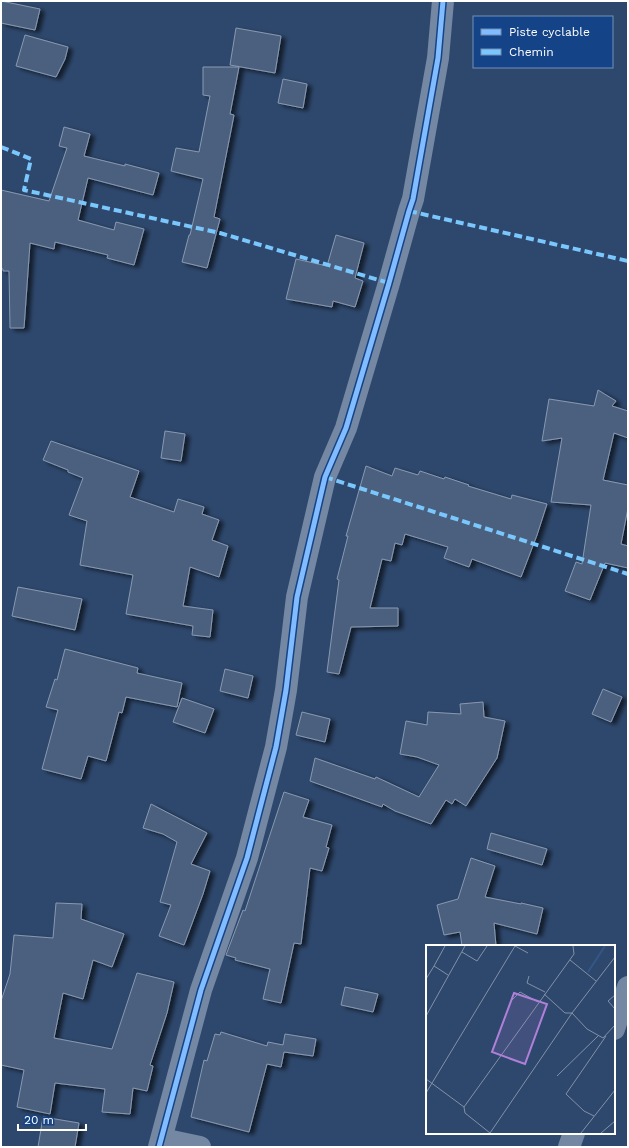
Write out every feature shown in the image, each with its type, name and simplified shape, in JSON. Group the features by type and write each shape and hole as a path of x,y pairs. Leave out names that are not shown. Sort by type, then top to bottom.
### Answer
{"street":[{"path":"200,1147 160,1143 201,990 246,858 276,747 286,690 297,597 325,477 346,428 413,200 438,58 443,1"},
{"path":"615,1025 628,987"},
{"path":"569,1147 574,1134"}],"building":[{"path":"1,1 40,9 35,30 1,23"},
{"path":"236,28 281,36 275,73 230,65"},
{"path":"25,35 68,47 65,59 56,77 16,66"},
{"path":"203,67 239,67 230,114 234,115 214,217 220,219 207,268 182,262 203,179 171,171 176,148 199,152 210,96 203,95"},
{"path":"283,79 307,84 303,108 278,103"},
{"path":"64,127 90,134 84,156 125,166 125,164 159,173 153,195 88,178 78,220 114,230 116,222 144,229 134,265 107,258 108,255 55,242 54,249 30,243 24,328 10,328 9,271 3,271 1,268 1,190 49,201 67,148 59,146"},
{"path":"336,235 364,243 355,278 363,281 355,307 333,301 332,307 286,299 296,259 327,266"},
{"path":"598,390 616,401 612,406 628,411 628,438 614,433 603,480 628,485 628,508 621,544 628,546 628,568 605,563 590,600 565,591 576,562 582,564 591,505 551,502 562,438 542,441 549,399 594,406"},
{"path":"165,431 185,434 181,461 161,458"},
{"path":"51,441 139,471 130,497 174,512 178,499 204,507 202,514 219,520 212,540 228,546 219,577 190,567 183,606 213,610 210,637 192,635 193,626 126,614 133,575 80,565 87,521 69,515 83,478 43,460"},
{"path":"366,466 392,476 395,468 418,475 420,471 444,479 445,477 469,485 468,486 511,499 512,495 547,504 521,577 472,559 469,567 444,558 448,547 405,534 402,545 395,543 391,561 382,559 370,608 398,608 398,626 351,627 339,674 327,672 339,580 337,579 348,536 346,536"},
{"path":"18,587 82,599 75,630 12,616"},
{"path":"65,649 138,668 137,673 182,683 177,707 126,697 122,713 119,712 106,761 88,756 81,779 42,769 58,710 46,707 55,679 57,680"},
{"path":"225,669 253,676 248,698 220,691"},
{"path":"603,689 622,697 611,722 592,714"},
{"path":"182,698 214,709 205,733 173,722"},
{"path":"483,702 484,717 505,721 497,758 466,806 455,799 452,804 446,800 431,824 395,811 383,804 382,807 310,781 315,758 375,779 376,777 419,797 439,765 417,757 400,754 406,721 427,725 428,712 461,714 460,704"},
{"path":"302,712 330,719 325,742 296,735"},
{"path":"284,792 309,800 303,817 332,825 326,847 329,848 322,871 310,868 301,944 294,943 281,1003 263,999 270,969 235,960 236,958 226,955 243,910 245,911"},
{"path":"151,804 207,833 191,864 210,871 184,945 159,936 171,905 160,902 177,842 163,834 143,828"},
{"path":"491,833 547,849 542,865 487,849"},
{"path":"471,858 495,866 485,897 543,908 537,934 494,923 496,945 462,945 460,932 444,935 437,905 458,899"},
{"path":"56,903 82,904 81,919 124,934 112,967 93,960 83,999 63,993 54,1038 112,1049 137,973 174,982 167,1013 150,1065 153,1066 147,1091 133,1088 130,1114 102,1112 105,1089 55,1083 50,1114 17,1107 24,1070 1,1065 1,1001 10,974 14,935 53,938"},
{"path":"345,987 378,994 373,1012 341,1005"},
{"path":"221,1032 267,1046 268,1042 283,1045 285,1034 316,1039 313,1056 284,1052 281,1067 267,1064 249,1132 191,1117 204,1060 207,1061 215,1034 220,1035"},
{"path":"43,1117 79,1123 75,1147 38,1147"}],"marked path":[{"path":"1,147 31,159 24,190 220,233 389,283"},
{"path":"409,211 628,261"},
{"path":"325,477 628,574"}],"cycle path":[{"path":"159,1147 201,990 247,858 276,747 286,690 297,597 325,477 346,428 413,199 438,58 443,1"}]}
